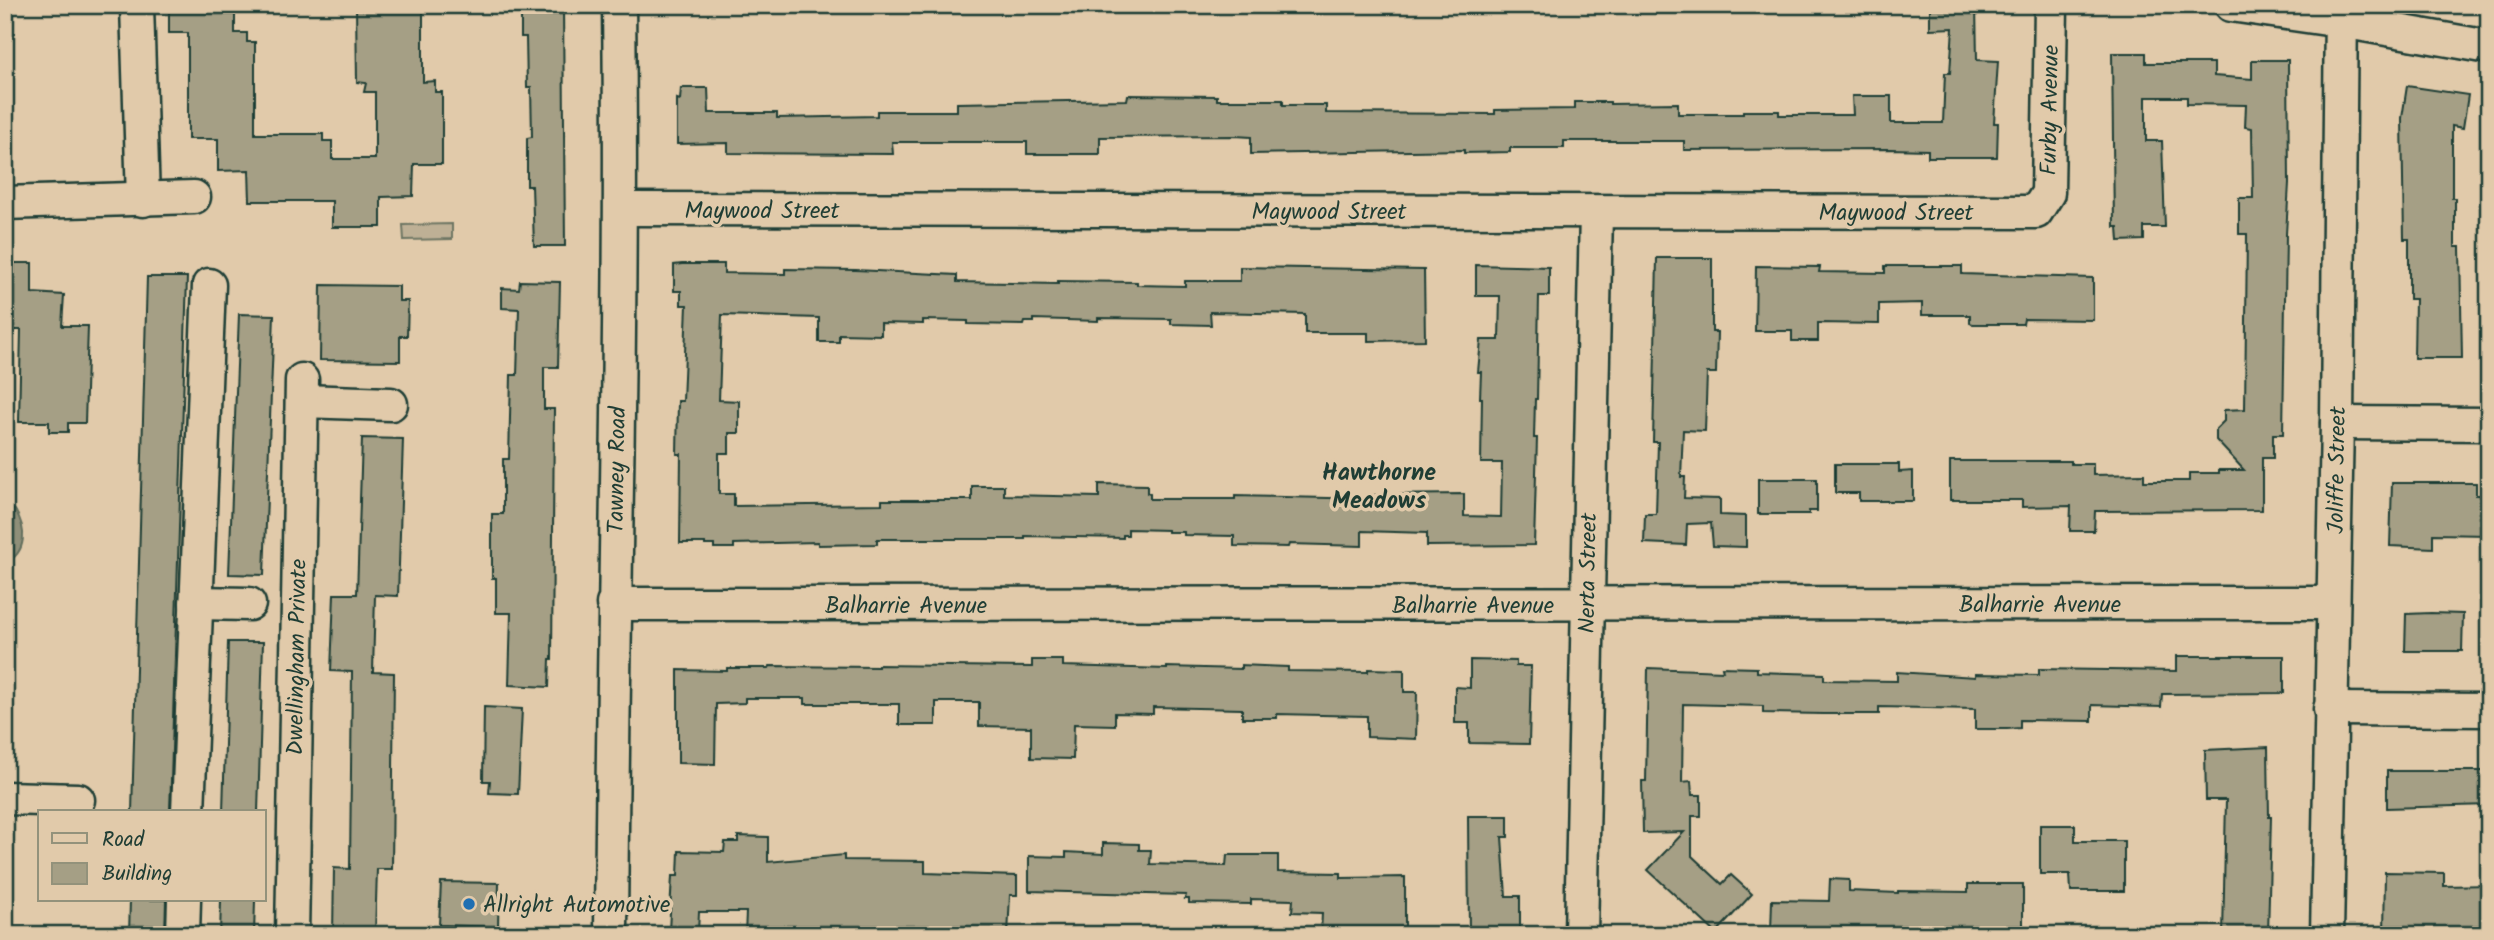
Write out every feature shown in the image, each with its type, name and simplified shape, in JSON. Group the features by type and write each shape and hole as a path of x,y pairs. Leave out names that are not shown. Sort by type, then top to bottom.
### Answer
{"street":[{"path":"137,5 144,200"},
{"name":"Tawney Road","path":"611,935 621,209 619,5"},
{"name":"Furby Avenue","path":"2036,212 2048,193 2051,5"},
{"path":"2231,5 2341,13 2489,47"},
{"name":"Joliffe Street","path":"2328,935 2341,13"},
{"path":"5,204 194,197"},
{"name":"Maywood Street","path":"621,209 2036,212"},
{"name":"Nerta Street","path":"1581,935 1596,212"},
{"path":"188,810 209,285"},
{"name":"Dwellingham Private","path":"292,935 302,390 391,404"},
{"path":"2337,423 2489,424"},
{"path":"196,603 249,604"},
{"name":"Balharrie Avenue","path":"614,604 2333,603"},
{"path":"2330,709 2489,710"},
{"path":"5,798 78,800"},
{"path":"183,935 184,902"}],"shaded area":[{"path":"452,224 452,239 404,240 403,225"},
{"path":"5,507 15,510 19,517 23,540 18,553 5,563"}],"building":[{"path":"169,5 235,5 235,33 247,33 247,42 255,42 255,134 323,134 323,141 332,141 332,159 375,159 375,92 364,92 366,83 357,82 356,5 423,5 423,82 435,81 435,92 442,92 442,164 414,164 413,196 381,197 381,227 332,227 332,201 250,201 249,170 218,171 218,139 188,139 188,33 169,33"},
{"path":"521,5 563,5 565,246 534,246 532,186 527,186 527,138 532,137 531,87 527,87 526,37 521,37"},
{"path":"1930,5 1976,5 1977,60 1998,61 1994,123 1998,123 1997,157 1928,157 1928,150 1890,149 1684,150 1684,141 1564,141 1564,148 1510,148 1510,152 1464,153 1464,150 1251,154 1251,137 1235,136 1100,137 1100,154 1027,154 1027,142 892,142 893,154 728,153 728,143 677,144 677,99 680,100 681,88 708,88 709,113 777,113 777,118 877,116 877,111 957,111 957,103 1127,100 1128,95 1217,96 1217,100 1283,100 1283,105 1326,105 1326,113 1495,114 1495,110 1575,109 1575,102 1610,102 1678,103 1678,114 1779,111 1779,115 1853,115 1852,96 1891,96 1891,123 1943,123 1945,73 1950,73 1953,28 1930,29"},
{"path":"2112,53 2146,53 2146,63 2214,63 2214,76 2252,79 2252,60 2288,60 2289,183 2283,434 2273,434 2273,458 2262,458 2262,510 2095,511 2094,531 2070,531 2071,506 2022,507 2022,500 1950,500 1950,461 2071,461 2071,464 2093,464 2093,475 2144,474 2144,481 2189,481 2189,473 2244,470 2216,440 2216,429 2224,421 2224,410 2245,409 2247,234 2239,234 2239,198 2253,198 2252,128 2245,127 2246,105 2187,104 2187,97 2146,97 2146,141 2162,141 2165,227 2144,227 2144,240 2119,241 2118,227 2114,227"},
{"path":"2407,86 2468,95 2463,128 2452,126 2452,198 2455,198 2455,247 2460,247 2462,358 2414,358 2415,299 2409,299 2409,239 2404,239 2402,118"},
{"path":"1657,258 1712,258 1712,332 1717,332 1716,373 1707,373 1705,431 1683,430 1681,477 1685,477 1684,498 1720,499 1720,515 1746,516 1746,547 1713,546 1711,523 1687,524 1686,545 1644,543 1645,514 1656,514 1658,442 1653,442"},
{"path":"5,263 32,263 32,293 64,295 62,326 88,326 85,423 68,423 68,432 49,432 49,422 19,422 21,330 5,330"},
{"path":"724,264 724,273 785,274 785,269 856,270 957,275 957,282 1137,282 1137,285 1185,286 1185,281 1240,281 1240,267 1424,270 1425,340 1368,341 1368,333 1305,333 1305,314 1210,312 1211,325 1171,324 1171,319 1098,318 1098,321 1034,319 1034,322 1025,322 1024,325 923,320 923,324 881,323 881,335 839,334 839,342 819,342 819,318 722,315 719,400 739,401 739,433 729,433 729,453 719,453 719,494 734,494 734,506 882,504 882,500 972,500 972,486 1004,486 1004,495 1099,497 1099,484 1147,485 1150,499 1235,499 1235,496 1371,499 1371,495 1464,494 1464,516 1501,517 1502,463 1481,463 1482,398 1481,372 1478,372 1481,340 1499,340 1500,296 1476,296 1476,265 1549,267 1549,296 1539,296 1534,438 1537,438 1534,545 1427,546 1427,533 1362,531 1362,546 1234,546 1234,536 1184,535 1184,532 1168,530 1128,529 1128,535 1123,535 1123,538 1025,536 1025,539 877,539 877,544 734,544 734,548 714,548 714,545 705,543 680,543 681,454 677,454 678,401 683,401 687,305 681,305 681,291 674,291 674,265"},
{"path":"1756,266 1820,267 1819,272 1885,273 1885,266 1962,266 1962,274 2093,278 2093,320 2024,319 2023,324 1973,324 1970,323 1970,315 1922,315 1922,303 1879,304 1879,324 1818,323 1818,341 1792,341 1792,331 1755,331"},
{"path":"147,277 187,277 170,810 132,810"},
{"path":"520,281 560,282 558,367 544,367 544,409 554,409 552,659 549,687 509,685 511,613 496,613 496,578 492,578 492,514 503,514 503,459 509,459 511,375 517,375 519,309 502,308 502,288 519,289"},
{"path":"321,285 399,286 399,301 408,301 407,336 400,336 400,361 320,360"},
{"path":"239,314 274,315 264,575 229,574"},
{"path":"362,438 403,439 398,596 375,595 373,672 394,673 392,869 377,869 375,935 333,935 334,868 350,869 352,672 331,671 334,594 357,594"},
{"path":"1835,464 1899,464 1899,472 1913,471 1913,501 1859,501 1859,493 1835,493"},
{"path":"1758,479 1817,479 1817,511 1809,511 1809,514 1758,514"},
{"path":"2392,483 2476,483 2476,495 2489,495 2489,535 2433,534 2433,548 2390,546"},
{"path":"2406,614 2463,614 2462,651 2405,651"},
{"path":"228,642 263,642 258,810 223,810"},
{"path":"2177,656 2284,656 2284,693 2162,694 2161,707 2092,705 2092,721 2020,720 2020,728 2007,729 1975,729 1975,709 1879,707 1879,714 1763,713 1763,706 1683,704 1682,782 1691,781 1692,795 1701,795 1701,816 1692,816 1692,856 1722,884 1731,875 1752,894 1716,933 1648,870 1684,832 1643,833 1642,781 1646,781 1648,668 1723,671 1722,667 1757,668 1757,672 1824,674 1824,680 1897,681 1897,672 1975,677 1975,674 2039,675 2039,669 2177,671"},
{"path":"1032,660 1063,660 1063,666 1167,669 1241,669 1241,665 1288,667 1288,671 1404,670 1404,692 1417,692 1416,739 1367,737 1367,716 1277,714 1277,718 1242,718 1242,709 1153,707 1153,714 1115,713 1115,725 1074,724 1073,759 1031,758 1031,727 979,726 979,702 936,702 936,725 899,725 899,704 805,704 805,698 745,698 745,703 716,704 715,764 678,763 678,670 727,671 727,668 770,666 878,665 1032,667"},
{"path":"1470,660 1516,661 1516,666 1531,666 1529,744 1469,743 1469,723 1455,723 1455,687 1470,688"},
{"path":"484,707 522,709 518,794 489,793 490,781 483,781"},
{"path":"2268,747 2271,817 2268,935 2223,935 2226,800 2206,800 2205,750"},
{"path":"2387,771 2489,771 2489,805 2387,808"},
{"path":"1468,816 1508,816 1508,837 1502,837 1506,896 1520,896 1520,935 1469,935"},
{"path":"2040,825 2075,825 2075,841 2124,841 2124,891 2071,891 2070,874 2040,874"},
{"path":"738,836 768,837 768,862 844,855 844,860 925,861 925,873 1017,876 1017,895 1010,895 1008,935 749,935 745,934 746,912 699,912 698,932 669,931 672,876 678,876 679,851 724,852 725,842 738,842"},
{"path":"1103,843 1139,844 1139,850 1151,850 1150,864 1226,866 1227,855 1278,855 1278,872 1341,873 1341,878 1405,877 1405,928 1343,929 1343,935 1321,935 1322,913 1292,912 1293,900 1251,899 1251,904 1189,903 1189,899 1185,899 1186,895 1029,891 1029,856 1066,857 1066,852 1103,854"},
{"path":"2385,872 2444,873 2444,886 2489,885 2489,935 2384,935"},
{"path":"1830,879 1849,880 1849,891 1898,893 1968,892 1968,884 2023,884 2023,933 1873,935 1771,932 1772,900 1829,901"},
{"name":"Allright Automotive","path":"441,882 499,883 498,927 439,925"},
{"path":"130,902 166,902 165,935 129,935"},
{"path":"221,902 255,902 254,935 220,935"}],"place":[{"name":"Allright Automotive","path":"469,904"}],"district":[{"name":"Hawthorne Meadows","path":"1379,486"}]}
